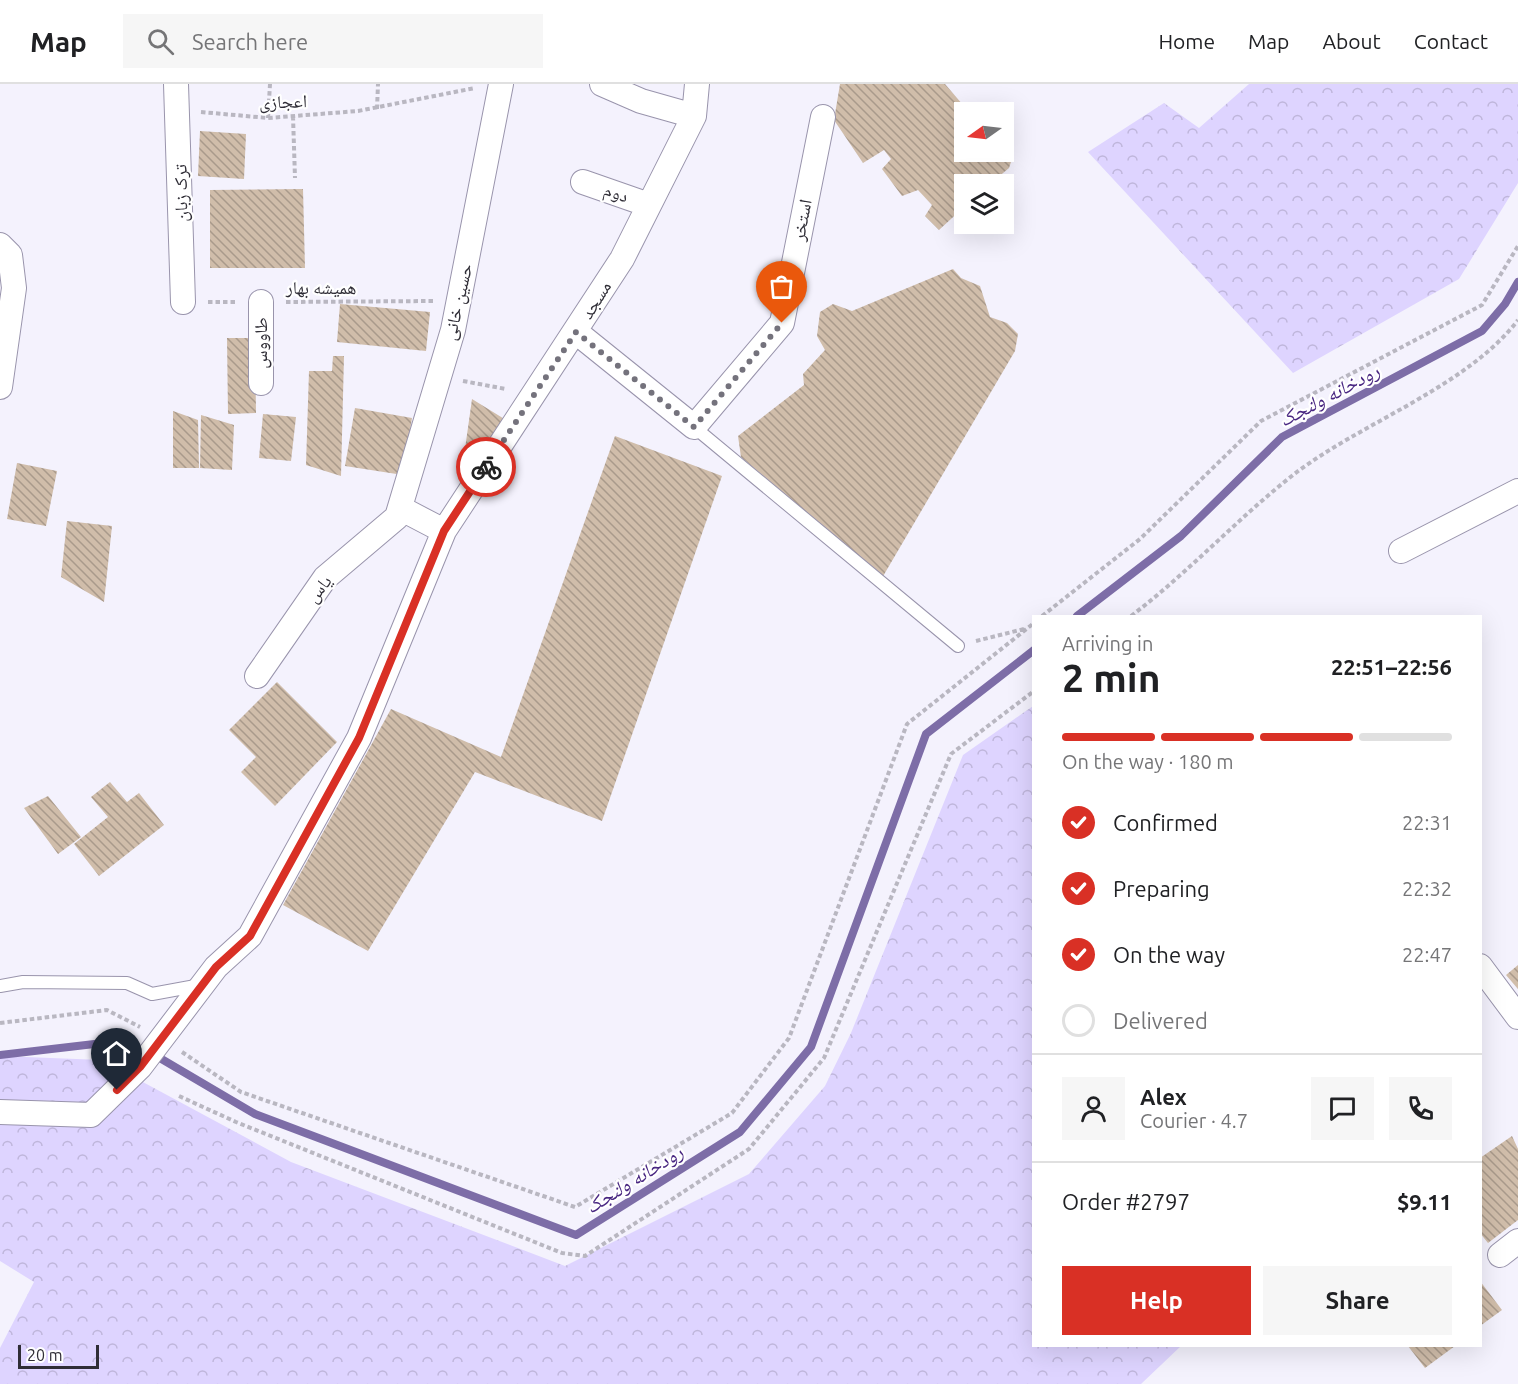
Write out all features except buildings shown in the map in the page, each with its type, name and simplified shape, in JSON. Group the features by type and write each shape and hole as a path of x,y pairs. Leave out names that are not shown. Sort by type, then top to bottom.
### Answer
{"street":[{"name":"ترک زبان","path":"176,84 179,111 183,302"},
{"path":"602,84 641,101 694,116"},
{"name":"مسجد","path":"444,531 576,332 622,258 694,116 697,84"},
{"name":"حسین خانی","path":"399,512 459,301 491,85"},
{"name":"استخر","path":"694,427 782,323 823,117"},
{"name":"دوم","path":"583,182 649,205"},
{"path":"0,245 10,255 14,288 0,387"},
{"name":"طاووس","path":"261,302 261,383"},
{"path":"576,332 694,427"},
{"path":"1401,551 1518,491"},
{"path":"0,1112 91,1115 140,1067 216,967 250,936 359,738 444,531 399,512"},
{"name":"یاس","path":"256,676 324,578 399,512"},
{"path":"1482,969 1518,1017"}],"lane":[{"path":"694,427 958,645"},
{"path":"0,986 23,982 127,983 152,994 202,984"}],"path":[{"path":"268,118 270,84"},
{"path":"377,109 378,84"},
{"name":"اعجازی","path":"179,111 268,118 293,116 377,109 491,85"},
{"path":"293,116 295,178"},
{"path":"1043,615 1140,539 1261,421 1482,305 1518,246"},
{"name":"همیشه بهار","path":"183,302 459,301"},
{"path":"1132,615 1294,474 1456,375 1502,339 1518,320"},
{"path":"439,377 534,394"},
{"path":"0,1023 107,1010 241,1092 575,1207 732,1113 789,1038 906,724 1032,624"},
{"path":"958,645 1026,629"},
{"path":"178,1096 562,1253 585,1256 749,1149 824,1058 951,754 1032,693"}],"green space":[{"path":"1249,84 1518,84 1518,183 1459,279 1293,373 1088,152 1164,103 1199,128"},
{"path":"1032,707 1032,1347 1180,1347 1141,1384 0,1384 0,1348 34,1282 0,1261 0,1056 102,1060 291,1162 565,1266 749,1174 825,1086 851,1033 963,755"}],"waterway":[{"name":"رودخانه ولنجک","path":"1078,615 1181,536 1282,437 1482,331 1505,304 1518,282"},
{"name":"رودخانه ولنجک","path":"0,1055 103,1043 153,1054 255,1114 576,1235 740,1132 811,1047 926,734 1032,652"}],"way so far":[{"path":"486,467 576,332 694,427 782,323"}],"route":[{"path":"117,1090 140,1067 216,967 250,936 359,738 444,531 486,467"}]}
